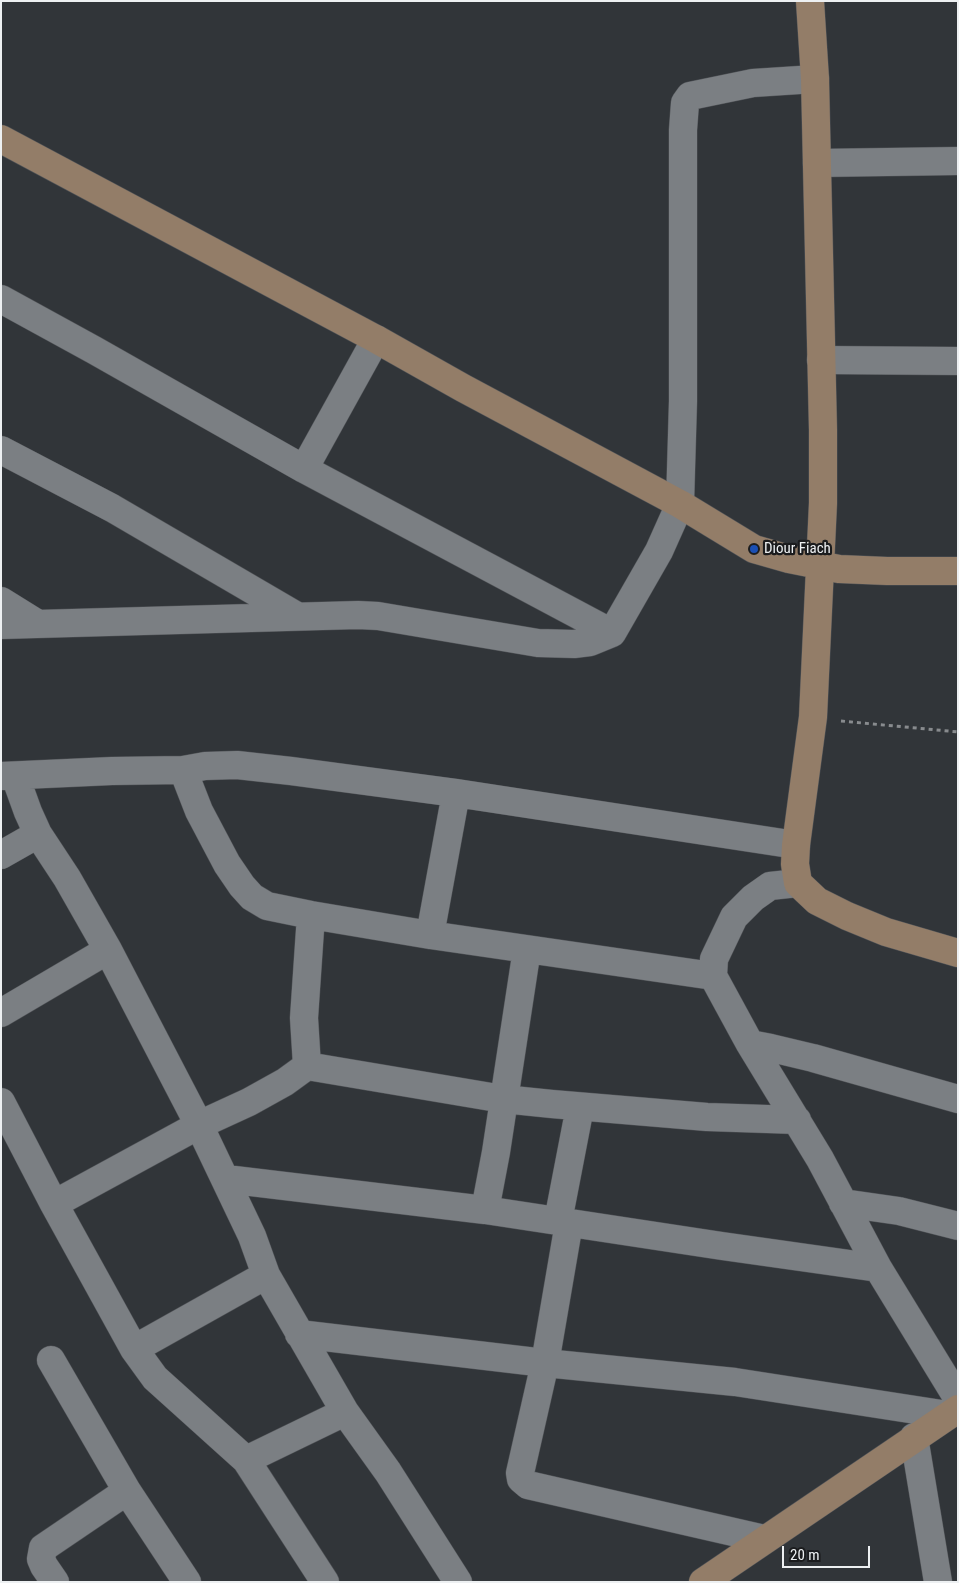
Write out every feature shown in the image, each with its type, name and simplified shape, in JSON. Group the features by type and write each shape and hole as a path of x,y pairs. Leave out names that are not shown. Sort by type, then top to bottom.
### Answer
{"street":[{"path":"810,1 815,79 823,494 813,717 795,864 798,883 817,901 886,932 958,953"},
{"path":"1,625 358,615 378,616 538,643 574,644 590,642 612,633 659,552 680,504 684,401 683,130 686,103 690,96 753,83 815,79"},
{"path":"1,139 680,504 754,550 839,569 958,571"},
{"path":"817,163 958,161"},
{"path":"1,299 304,469 612,633"},
{"path":"304,469 376,339"},
{"path":"821,360 958,361"},
{"path":"1,450 112,508 297,616"},
{"path":"1,601 38,624"},
{"path":"458,1582 388,1472 345,1412 266,1275 252,1236 199,1125 108,950 67,878 38,834 8,776 182,770 205,766 237,765 456,793 796,845"},
{"path":"182,770 199,810 227,864 252,897 267,906 430,935 713,976"},
{"path":"430,935 456,793"},
{"path":"1,855 38,834"},
{"path":"798,883 770,886 753,898 734,917 714,959 713,976 750,1044 820,1159 955,1407"},
{"path":"307,1066 304,1018 310,915"},
{"path":"485,1210 527,949"},
{"path":"1,1013 108,950"},
{"path":"750,1044 804,1056 958,1099"},
{"path":"54,1204 199,1125 256,1098 285,1082 307,1066 503,1099 707,1117 797,1120"},
{"path":"1,1102 54,1204 134,1348 155,1378 246,1460 325,1582"},
{"path":"580,1107 545,1363 520,1474 521,1479 528,1485 764,1539"},
{"path":"226,1179 485,1210 878,1268"},
{"path":"843,1203 899,1211 958,1226"},
{"path":"134,1348 266,1275"},
{"path":"299,1334 545,1363 955,1407"},
{"path":"51,1360 127,1491 188,1582"},
{"path":"703,1582 955,1407"},
{"path":"246,1460 345,1412"},
{"path":"914,1437 938,1582"},
{"path":"55,1582 41,1559 43,1548 127,1491"}],"path":[{"path":"813,717 958,732"}],"place":[{"name":"Diour Fiach","path":"754,549"}]}
